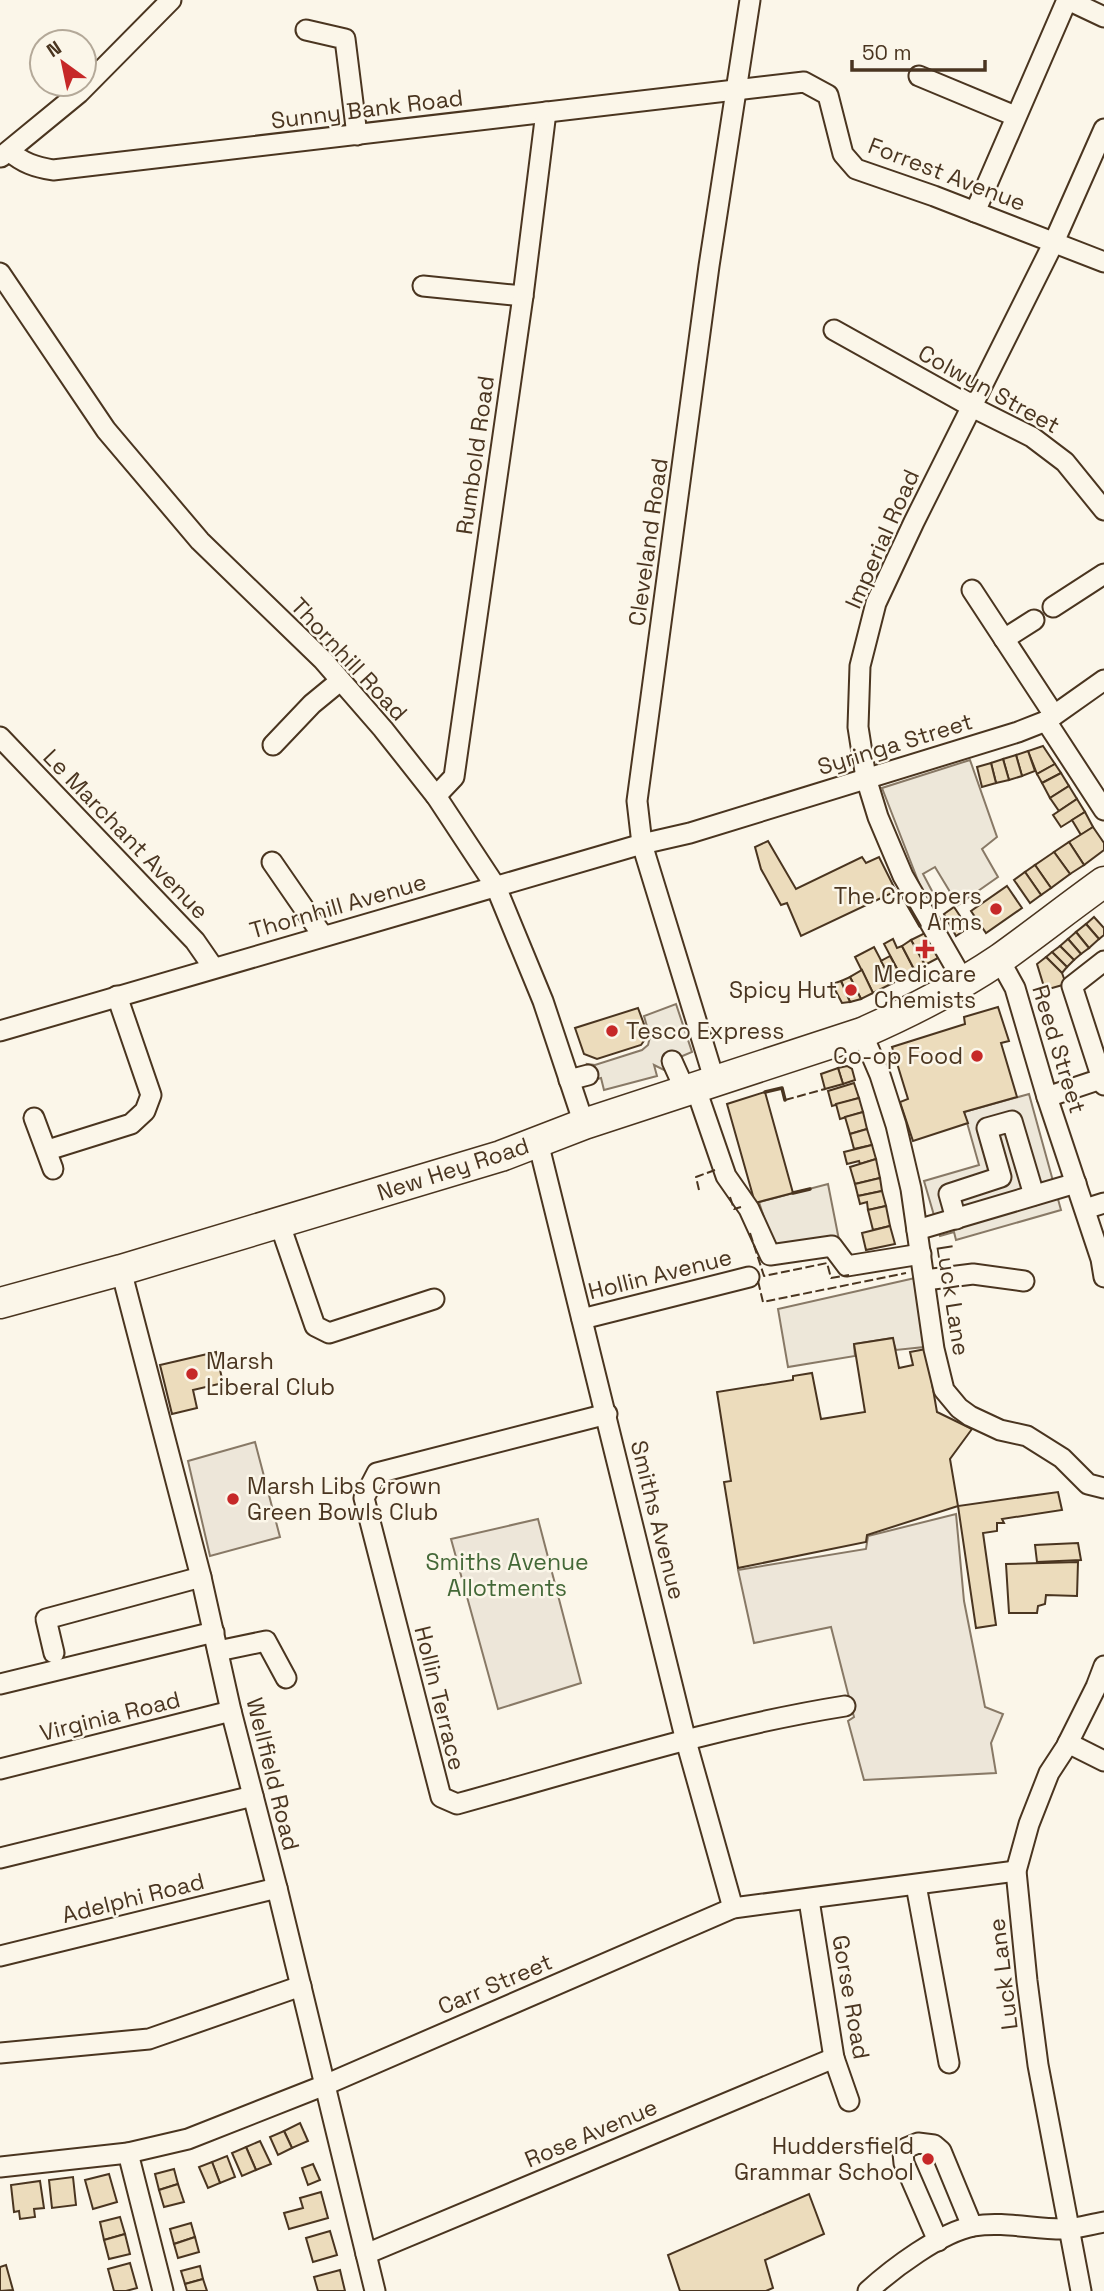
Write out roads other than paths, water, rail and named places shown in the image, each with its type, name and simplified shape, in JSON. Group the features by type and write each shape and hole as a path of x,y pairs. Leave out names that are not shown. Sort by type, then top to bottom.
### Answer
{"highway":[{"name":"New Hey Road","path":"0,1304 501,1156 584,1124 862,1033 964,982 1104,882"}],"street":[{"path":"5,154 79,93 172,0"},
{"name":"Cleveland Road","path":"699,1088 642,844 637,801 708,279 750,0"},
{"path":"975,212 1068,0 1104,17"},
{"path":"306,30 345,39 357,135"},
{"path":"919,76 1015,116"},
{"name":"Forrest Avenue","path":"736,89 804,82 828,95 843,154 856,169 1104,262"},
{"name":"Sunny Bank Road","path":"5,154 34,167 53,170 736,89"},
{"name":"Rumbold Road","path":"436,796 454,778 523,296 546,113"},
{"name":"Imperial Road","path":"964,982 903,876 878,817 866,778 858,727 860,666 876,604 919,510 1054,242 1104,129"},
{"name":"Thornhill Road","path":"0,273 106,430 200,541 313,651 436,796 496,887 579,1078 584,1124"},
{"path":"424,286 523,296"},
{"name":"Colwyn Street","path":"834,330 972,407 1032,437 1065,462 1104,510"},
{"path":"1052,607 1104,573"},
{"path":"972,590 1004,639 1104,810"},
{"path":"1004,639 1034,620"},
{"name":"Syringa Street","path":"690,833 1050,718 1104,680"},
{"path":"273,745 312,704 340,681"},
{"name":"Le Marchant Avenue","path":"0,737 195,941 214,967"},
{"name":"Thornhill Avenue","path":"0,1031 642,844 690,833"},
{"path":"272,862 323,936"},
{"name":"Reed Street","path":"999,959 1015,988 1047,1097 1101,1259 1104,1277"},
{"path":"1047,1097 1103,1081 1072,986 1104,961"},
{"path":"48,1150 131,1124 145,1111 151,1095 117,996"},
{"name":"Luck Lane","path":"862,1033 880,1075 896,1125 911,1189 925,1280 922,1304 944,1390 959,1408 970,1416 1000,1430 1027,1436 1062,1458 1088,1484 1104,1488"},
{"path":"672,1061 699,1088 726,1176 749,1209 770,1255 832,1246 847,1266 920,1254"},
{"path":"34,1118 53,1169"},
{"path":"1001,1177 987,1128 1013,1121 1034,1195"},
{"name":"Smiths Avenue","path":"538,1142 686,1741 733,1908"},
{"path":"956,1219 949,1194 1027,1169"},
{"path":"917,1230 1076,1183"},
{"path":"1085,1209 1104,1203"},
{"path":"279,1222 315,1326 329,1333 434,1299"},
{"name":"Wellfield Road","path":"121,1270 201,1577 231,1711 375,2291"},
{"path":"925,1280 973,1274 1024,1282"},
{"name":"Hollin Avenue","path":"582,1319 749,1276"},
{"name":"Hollin Terrace","path":"607,1413 377,1473 364,1499 441,1797 457,1804 686,1741"},
{"path":"54,1653 47,1619 201,1577"},
{"path":"0,1684 216,1642 267,1641 286,1678"},
{"name":"Luck Lane","path":"1081,2291 1037,2053 1016,1871 1029,1824 1044,1786 1068,1743 1104,1666"},
{"path":"686,1741 803,1713 845,1706"},
{"name":"Virginia Road","path":"0,1769 231,1711"},
{"path":"1068,1743 1104,1761"},
{"path":"0,1858 253,1796"},
{"name":"Carr Street","path":"0,2167 128,2153 188,2139 325,2085 733,1908 1016,1871"},
{"path":"916,1885 949,2063"},
{"name":"Adelphi Road","path":"0,1956 277,1888"},
{"name":"Gorse Road","path":"809,1900 834,2057 849,2101"},
{"path":"0,2053 149,2039 301,1986"},
{"name":"Rose Avenue","path":"366,2254 834,2057"},
{"path":"938,2241 904,2163 902,2154 906,2148 918,2143 928,2143 941,2151 972,2226"},
{"path":"128,2153 163,2291"},
{"path":"868,2291 904,2262 938,2241 972,2226 1068,2229 1104,2222"}],"place":[{"name":"The Croppers Arms","path":"996,909"},
{"name":"Medicare Chemists","path":"925,949"},
{"name":"Spicy Hut","path":"851,990"},
{"name":"Tesco Express","path":"612,1031"},
{"name":"Co-op Food","path":"977,1056"},
{"name":"Marsh Liberal Club","path":"192,1374"},
{"name":"Marsh Libs Crown Green Bowls Club","path":"233,1499"},
{"name":"Huddersfield Grammar School","path":"928,2159"}],"park label":[{"name":"Smiths Avenue Allotments","path":"507,1575"}]}
